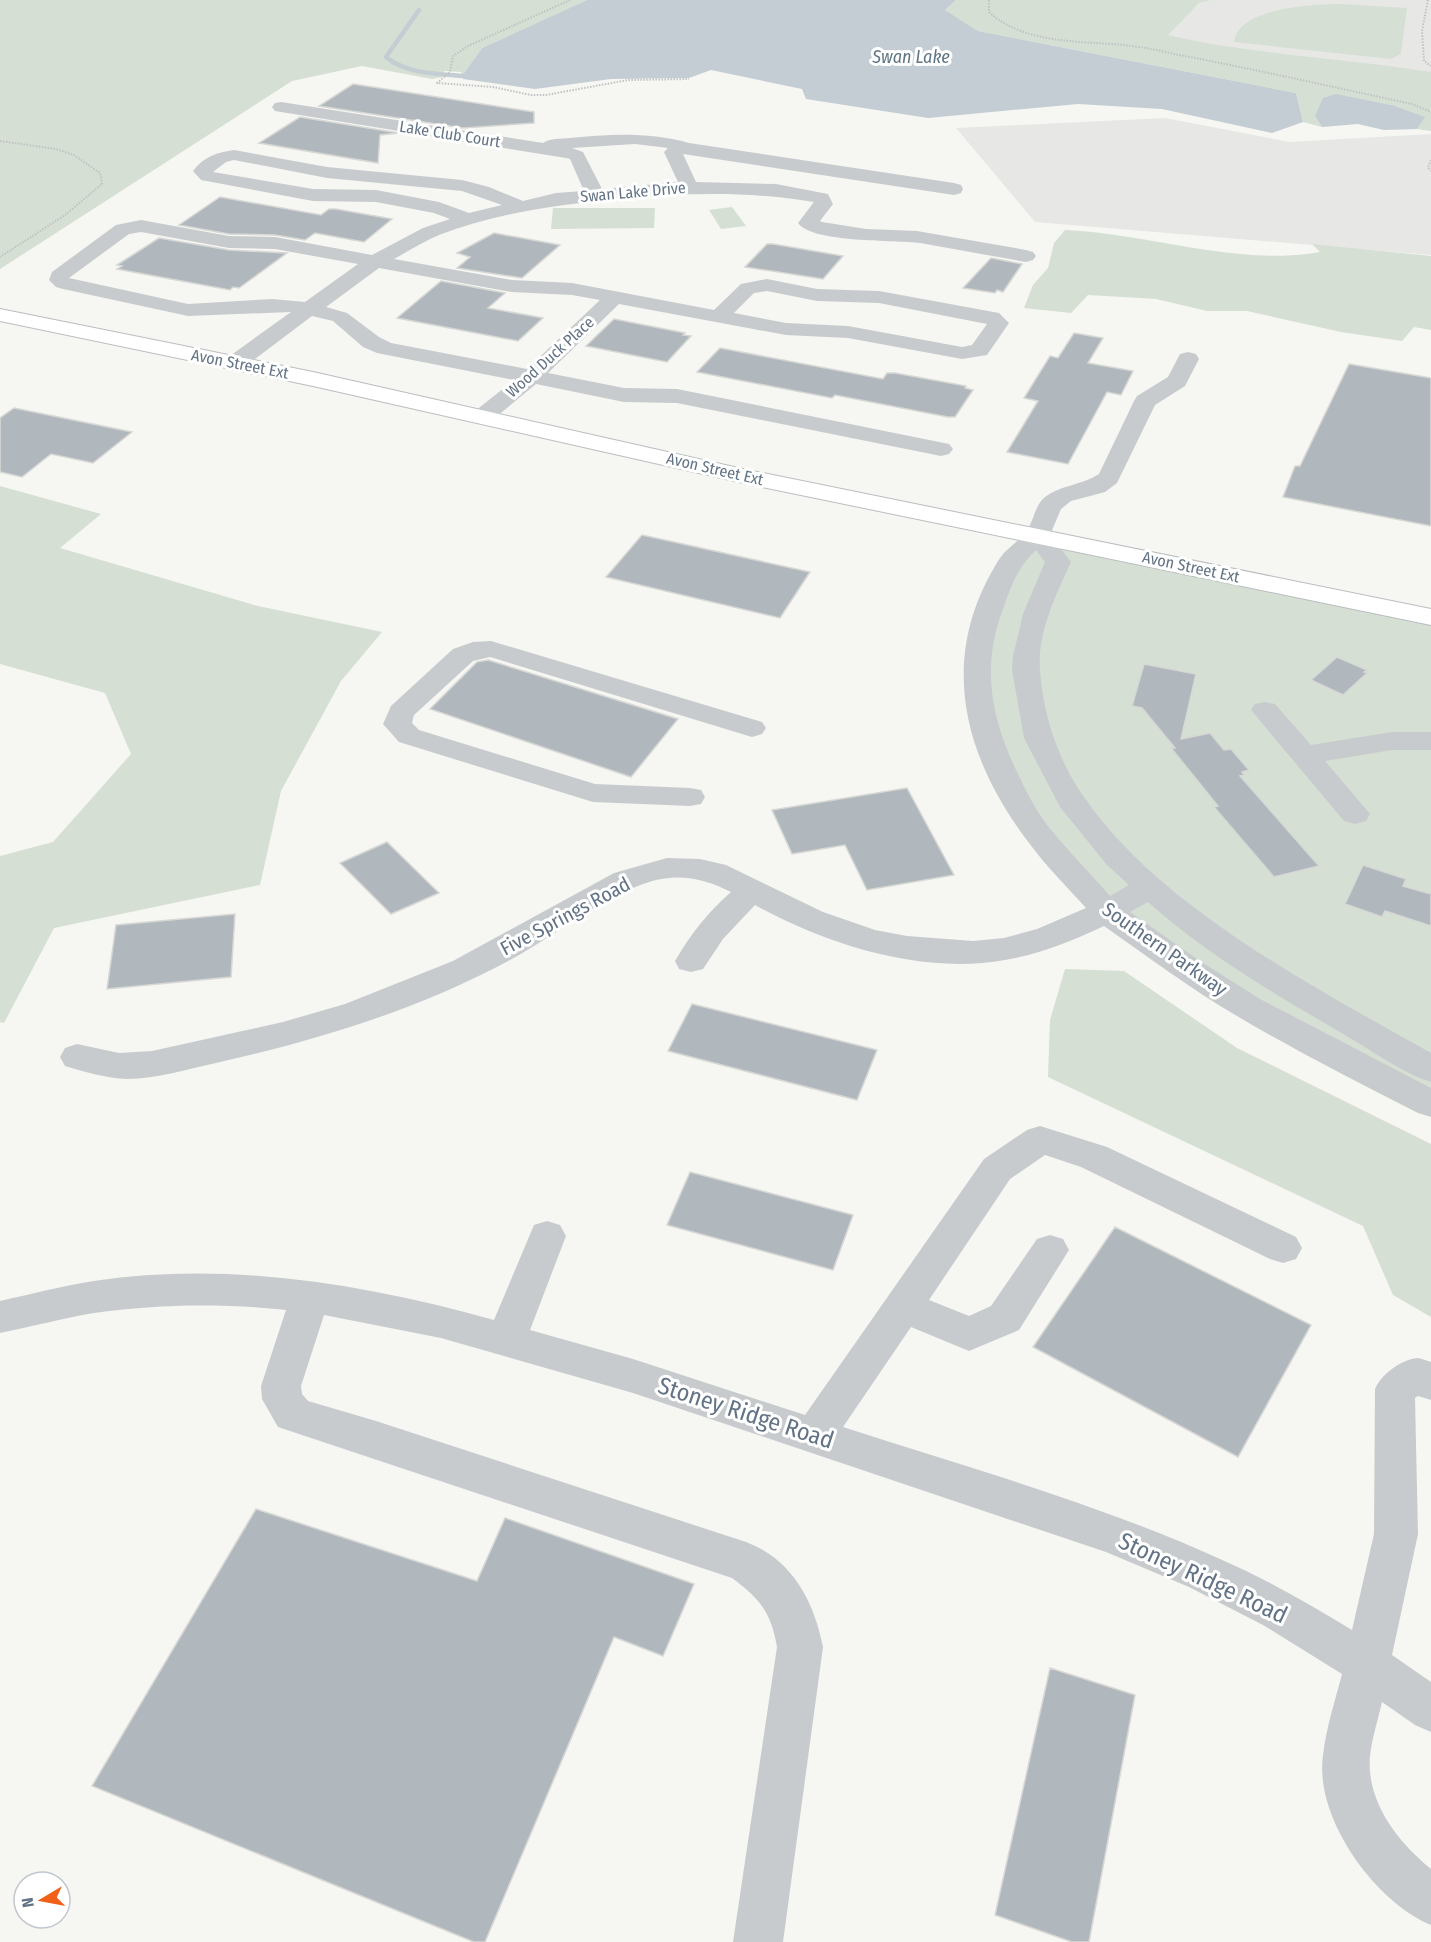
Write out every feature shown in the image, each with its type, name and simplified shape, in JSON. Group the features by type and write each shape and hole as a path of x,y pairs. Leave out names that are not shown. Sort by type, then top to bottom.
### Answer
{"main road":[{"name":"Avon Street Ext","path":"0,315 483,416 743,476 1431,617"}],"street":[{"name":"Lake Club Court","path":"281,107 570,153 578,158 679,149"},
{"path":"533,147 638,137 661,139 679,149 954,189"},
{"path":"679,149 685,179"},
{"path":"468,219 422,204 376,196 313,195 207,176 202,171 221,157 234,155 355,176 391,177 487,191 518,206"},
{"path":"578,158 591,186"},
{"name":"Swan Lake Drive","path":"235,363 375,261 430,232 468,219 591,186 685,179 815,195 824,200 808,223 817,227 866,235 917,237 1026,256"},
{"path":"719,317 748,288 767,285 817,295 879,297 992,317 998,323 979,350 962,353 848,332 786,329 719,317 572,289 512,286 275,243 229,242 141,226 123,229 59,276 59,280 63,283 188,310 272,305 310,310 340,317 371,342 385,348 624,395 677,396 941,449"},
{"name":"Wood Duck Place","path":"483,416 532,377 615,297"},
{"path":"1037,535 1050,506 1062,496 1096,487 1109,478 1145,401 1177,381 1188,359"},
{"name":"Southern Parkway","path":"1431,1069 1325,1008 1229,948 1148,888 1085,819 1062,788 1046,758 1035,728 1028,696 1026,668 1029,640 1043,592 1058,562 1037,535 1012,559 1001,579 982,628 977,654 976,681 987,740 1017,804 1040,837 1107,912 1188,969 1248,1006 1341,1058 1431,1104"},
{"path":"690,797 593,793 409,736 397,724 401,712 463,655 473,650 491,649 752,728"},
{"path":"1265,710 1355,814"},
{"path":"1305,755 1392,741 1431,741"},
{"name":"Five Springs Road","path":"77,1057 110,1065 136,1066 244,1044 363,1012 422,990 500,951 610,888 666,868 693,867 720,872 823,925 867,939 913,948 955,952 994,950 1033,943 1107,912 1148,888"},
{"path":"691,961 708,933 726,912 753,890"},
{"path":"815,1436 997,1169 1040,1140 1094,1157 1283,1248"},
{"path":"506,1340 547,1236"},
{"path":"903,1305 969,1334 1005,1318 1050,1250"},
{"name":"Stoney Ridge Road","path":"7,1315 94,1297 141,1292 249,1290 310,1296 441,1322 633,1376 1114,1535 1195,1569 1279,1611 1366,1664 1431,1709"},
{"path":"310,1296 281,1386 282,1399 292,1414 376,1439 746,1562 771,1580 789,1605 796,1622 800,1647 758,1942"},
{"path":"1431,1383 1418,1375 1395,1389 1396,1534 1387,1583 1366,1664 1346,1757 1350,1794 1370,1839 1391,1867 1431,1900"}],"path":[{"path":"570,0 468,46 453,56 450,72 437,83 493,87 531,95 546,95 628,80 689,79"},
{"path":"989,0 989,12 996,20 1013,28 1052,38 1136,47 1208,60 1412,104 1431,112"},
{"path":"1428,0 1421,46 1424,61 1431,66"},
{"path":"0,141 56,149 74,155 100,173 102,184 65,214 0,257"},
{"path":"1431,160 1428,168 1431,171"}],"shaded area":[{"path":"0,0 587,0 482,48 463,76 461,72 444,71 442,77 432,79 362,66 292,81 0,269"},
{"path":"956,0 1211,0 1199,3 1168,35 1266,52 1431,72 1431,131 1417,129 1424,117 1395,106 1315,116 1322,127 1303,122 1296,93 978,31 945,10"},
{"path":"989,0 1431,0 1431,101"},
{"path":"1342,4 1407,8 1401,54 1391,59 1234,42 1239,30 1249,21 1263,15 1297,7"},
{"path":"1165,118 1290,142 1431,134 1431,255 1035,222 956,128"},
{"path":"732,207 746,226 721,229 709,210"},
{"path":"553,208 655,208 654,228 551,229"},
{"path":"1065,230 1096,232 1192,248 1257,255 1320,252 1312,244 1431,256 1431,330 1414,327 1402,341 1341,332 1247,311 1207,311 1156,299 1088,295 1071,313 1024,308 1033,285 1048,268 1054,243"},
{"path":"0,486 101,514 60,548 258,606 382,632 341,681 281,791 260,885 54,928 4,1023 0,1022 0,856 53,842 131,754 105,693 0,664"},
{"path":"1037,535 1431,617 1431,1104 1107,912 1000,769 982,628"},
{"path":"1065,969 1124,971 1237,1048 1431,1144 1431,1317 1393,1295 1363,1226 1048,1077 1050,1020"}],"water":[{"name":"Swan Lake","path":"587,0 956,0 945,10 978,31 1296,93 1303,122 1272,133 1162,109 1078,104 928,118 806,99 802,89 711,70 689,78 611,79 535,89 463,79 463,75 482,48"},
{"path":"1336,94 1395,106 1425,117 1417,129 1384,130 1358,124 1322,127 1315,116 1323,98"}],"building":[{"path":"353,84 534,112 534,123 463,128 319,106"},
{"path":"300,117 399,133 380,135 378,163 259,143"},
{"path":"220,197 321,215 329,209 336,209 392,219 364,242 315,233 305,240 275,235 229,234 179,225"},
{"path":"494,233 560,245 522,278 457,268 470,257 457,253"},
{"path":"159,238 229,250 287,253 239,288 233,287 230,290 117,269 122,266 117,265"},
{"path":"767,244 843,256 823,279 745,267"},
{"path":"991,258 1022,264 1003,292 963,288"},
{"path":"441,281 505,293 488,308 543,318 518,341 397,318"},
{"path":"614,319 691,336 667,362 586,346"},
{"path":"1074,333 1103,338 1088,363 1133,371 1121,395 1107,392 1068,464 1007,452 1038,401 1024,398 1050,356 1058,358"},
{"path":"720,348 883,379 887,373 895,373 966,386 965,388 973,390 955,417 948,417 697,372"},
{"path":"1349,364 1431,378 1431,526 1283,497 1295,466 1300,466"},
{"path":"14,408 132,432 93,463 51,454 22,477 0,472 0,418"},
{"path":"642,535 810,572 780,618 606,577"},
{"path":"1337,657 1367,670 1364,672 1367,673 1343,695 1311,680"},
{"path":"488,660 678,719 631,777 430,709 477,662"},
{"path":"1144,664 1196,674 1181,739 1210,733 1224,750 1231,749 1249,770 1242,772 1244,775 1240,776 1319,866 1274,877 1214,807 1218,806 1142,708 1132,706"},
{"path":"907,788 954,875 867,890 845,845 792,854 772,810"},
{"path":"387,842 439,893 391,914 340,863"},
{"path":"1363,865 1406,879 1403,886 1431,894 1431,926 1385,911 1382,917 1345,904"},
{"path":"235,914 231,977 107,989 116,925"},
{"path":"692,1004 877,1050 857,1100 668,1051"},
{"path":"690,1172 853,1215 833,1270 667,1225"},
{"path":"1115,1227 1311,1325 1238,1457 1033,1347"},
{"path":"256,1509 477,1581 505,1518 694,1584 663,1656 614,1637 485,1942 474,1942 92,1786"},
{"path":"1050,1668 1135,1695 1089,1942 1072,1942 995,1915"}],"waterway":[{"path":"419,10 386,57 394,63 413,70 463,76"}]}
